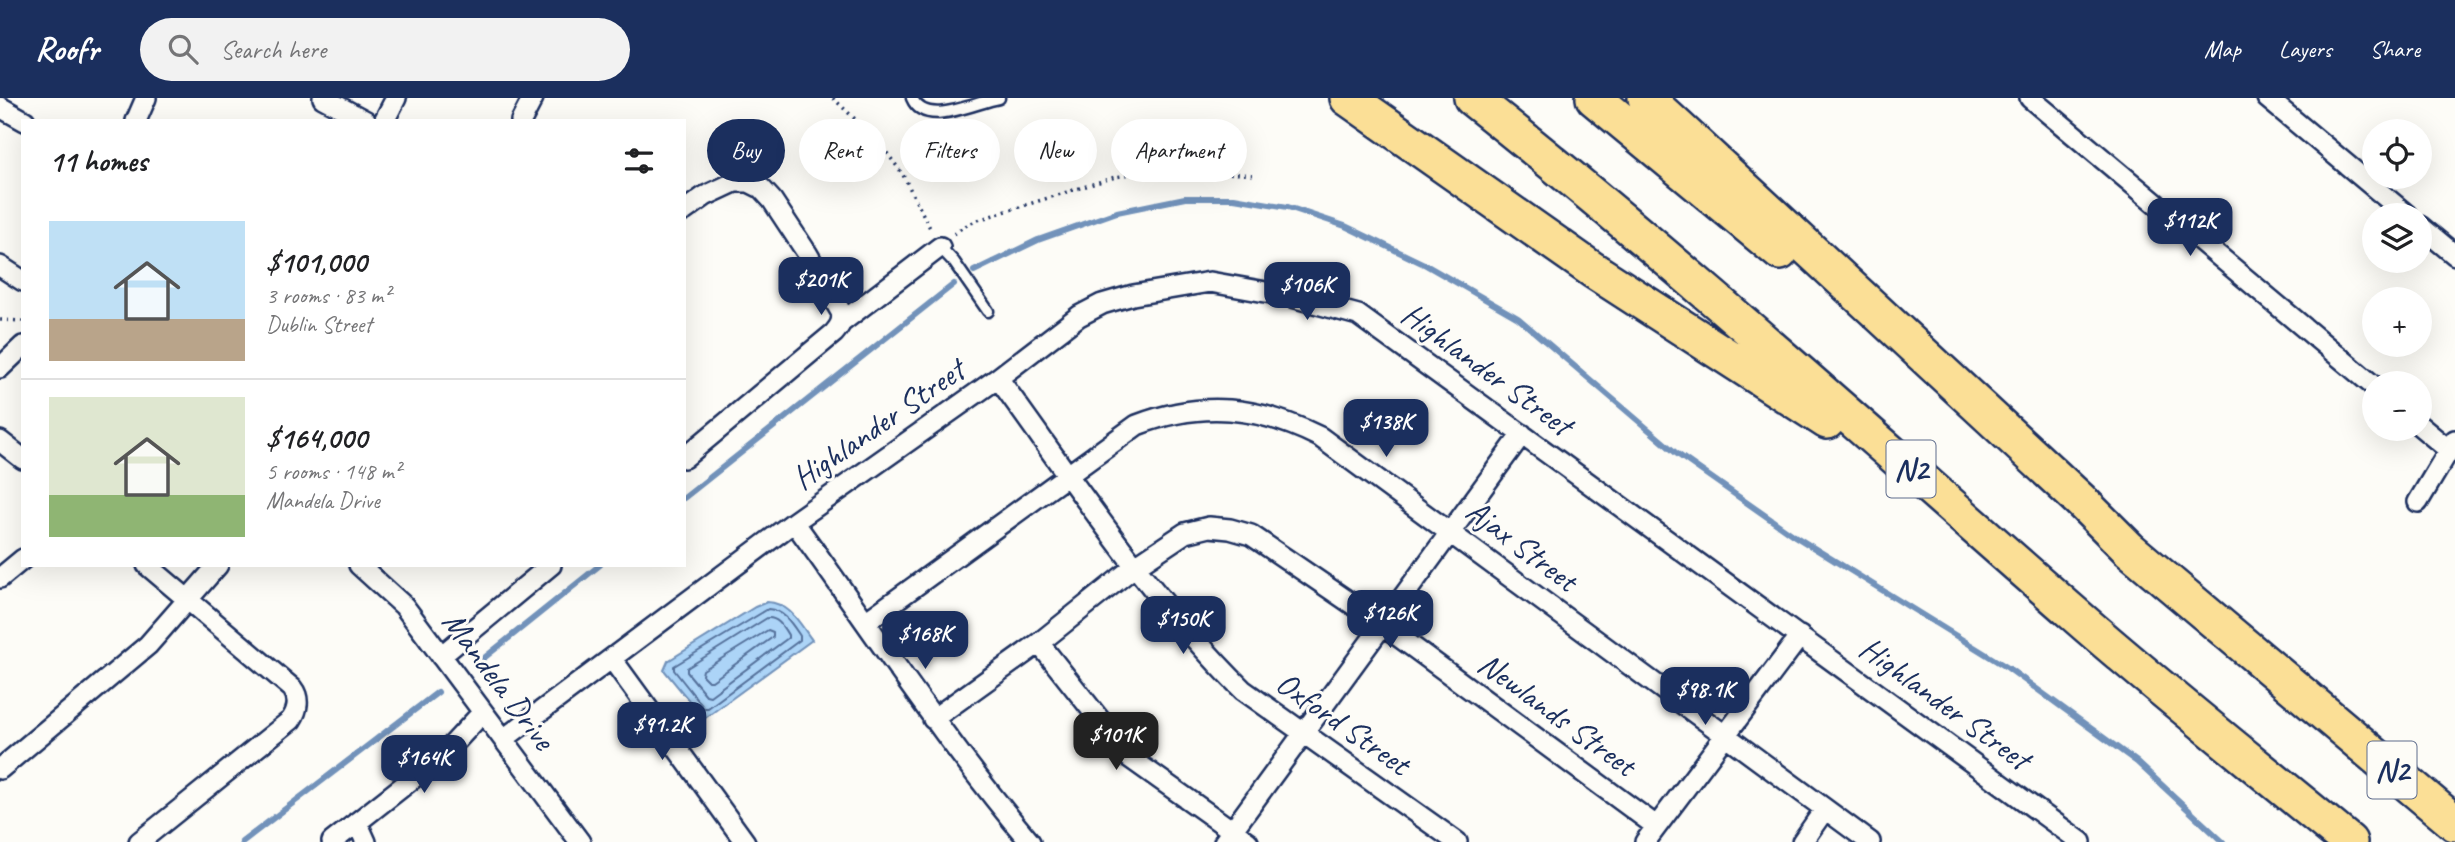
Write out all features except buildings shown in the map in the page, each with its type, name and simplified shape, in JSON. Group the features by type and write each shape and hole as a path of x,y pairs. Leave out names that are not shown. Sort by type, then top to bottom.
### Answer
{"highway":[{"path":"1348,98 1593,270 1939,493"},
{"name":"N2","path":"1472,98 1558,166 1939,493 2075,615 2349,842"},
{"name":"N2","path":"1594,98 2080,500 2129,550 2455,822"},
{"path":"1646,98 2080,500"}],"street":[{"path":"137,119 146,98"},
{"path":"323,98 362,119"},
{"path":"385,119 396,98"},
{"path":"522,119 533,98"},
{"path":"2030,98 2362,376"},
{"path":"2267,98 2393,203"},
{"path":"3,106 22,119"},
{"path":"686,210 714,191 735,182 749,182 761,188 807,253 841,312 842,322"},
{"path":"2432,236 2455,256"},
{"path":"686,456 834,333 842,322 940,247"},
{"path":"0,266 21,280"},
{"name":"Highlander Street","path":"505,738 794,522 998,378 1080,316 1102,304 1133,295 1210,282 1276,293 1358,315 2081,842"},
{"path":"0,368 21,348"},
{"name":"Oxford Street","path":"998,378 1134,567 1234,682 1457,842"},
{"name":"Ajax Street","path":"867,621 1137,425 1165,414 1198,409 1245,413 1277,420 1320,437 1870,842"},
{"path":"2418,502 2452,445 2432,433"},
{"path":"1039,643 1130,758 1234,838 1303,734 1522,434"},
{"path":"0,441 21,457"},
{"path":"794,522 867,621 933,719 1030,842"},
{"name":"Newlands Street","path":"933,719 1039,643 1134,567 1185,533 1209,527 1230,529 1251,535 1383,625 1650,834"},
{"path":"0,578 21,561"},
{"path":"139,842 291,720 297,708 297,695 292,688 149,567"},
{"path":"0,769 148,645 216,567"},
{"name":"Mandela Drive","path":"361,567 404,606 580,842"},
{"path":"444,660 549,567"},
{"path":"1650,834 1800,636"},
{"path":"612,659 746,842"},
{"path":"332,842 444,754 478,705"},
{"path":"1802,842 1825,810"},
{"path":"357,822 366,842"}],"lane":[{"path":"912,98 925,112 940,114 999,98"},
{"path":"940,247 954,262 988,311"}],"path":[{"path":"833,98 878,141 902,173 940,247 963,226 1115,177 1181,170 1256,175"},
{"path":"0,320 21,321"}],"water":[{"path":"767,602 788,610 812,640 704,719 664,670 668,661"}],"waterway":[{"path":"974,271 1038,240 1117,212 1185,198 1234,198 1288,207 1345,226 1424,264 1518,318 1676,453 1793,535 2008,668 2137,762 2223,842"},
{"path":"686,496 954,284"},
{"path":"479,662 598,567"},
{"path":"242,842 438,692"}]}
